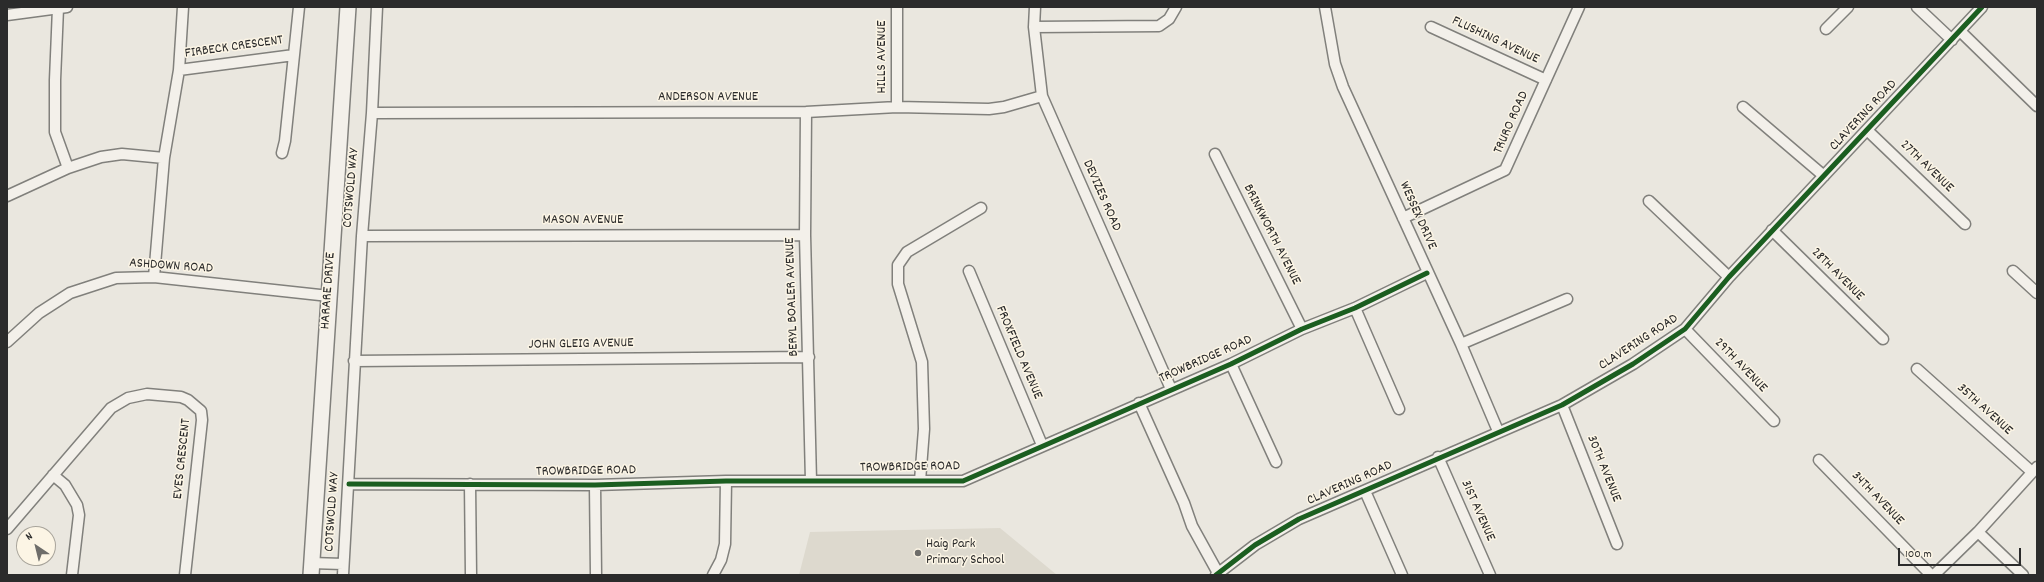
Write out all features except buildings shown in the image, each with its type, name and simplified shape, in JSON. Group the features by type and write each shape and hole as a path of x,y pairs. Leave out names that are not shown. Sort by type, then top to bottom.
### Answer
{"main road":[{"name":"HARARE DRIVE","path":"311,569 348,7"}],"street":[{"path":"154,277 164,158 178,70 183,7"},
{"path":"282,153 285,141 299,7"},
{"name":"COTSWOLD WAY","path":"343,575 349,484 354,361 372,114 377,7"},
{"name":"HILLS AVENUE","path":"897,7 897,108"},
{"name":"DEVIZES ROAD","path":"1035,7 1034,27 1042,96 1171,390"},
{"path":"1034,27 1159,26 1169,19 1176,7"},
{"name":"WESSEX DRIVE","path":"1325,7 1335,64 1343,88 1461,344 1498,431"},
{"name":"TRURO ROAD","path":"1404,218 1505,170 1579,7"},
{"path":"1826,29 1848,7"},
{"path":"1917,7 1952,40"},
{"name":"CLAVERING ROAD","path":"1217,574 1255,545 1299,519 1365,491 1438,457 1562,405 1633,364 1685,329 1729,277 1772,230 1982,7"},
{"path":"7,15 63,8 55,80 55,132 68,168"},
{"name":"FLUSHING AVENUE","path":"1431,28 1546,80"},
{"path":"1960,31 2037,106"},
{"name":"FIRBECK CRESCENT","path":"178,70 294,55"},
{"name":"ANDERSON AVENUE","path":"372,114 806,112 897,108 988,109 1004,107 1042,96"},
{"path":"1743,106 1824,176"},
{"name":"BERYL BOALER AVENUE","path":"806,112 805,235 809,357 810,481"},
{"name":"27TH AVENUE","path":"1867,130 1965,224"},
{"path":"7,196 68,168 111,154 164,158"},
{"name":"BRINKWORTH AVENUE","path":"1215,154 1302,329"},
{"path":"1649,201 1729,277"},
{"path":"920,481 924,429 922,362 898,284 898,265 907,252 981,208"},
{"name":"28TH AVENUE","path":"1772,230 1883,339"},
{"name":"MASON AVENUE","path":"362,236 805,235"},
{"path":"2013,270 2037,293"},
{"name":"FROXFIELD AVENUE","path":"969,272 1042,445"},
{"name":"TROWBRIDGE ROAD","path":"349,484 595,485 726,481 964,481 1042,445 1231,364 1302,329 1355,308 1427,273"},
{"name":"ASHDOWN ROAD","path":"7,342 39,313 70,293 116,278 154,277 328,296"},
{"path":"1461,344 1567,299"},
{"path":"1355,308 1399,409"},
{"name":"29TH AVENUE","path":"1685,329 1774,421"},
{"name":"JOHN GLEIG AVENUE","path":"354,361 809,357"},
{"path":"1231,364 1276,462"},
{"name":"35TH AVENUE","path":"1917,369 2035,470"},
{"name":"EVES CRESCENT","path":"7,529 111,408 128,398 147,394 181,397 188,400 202,411 185,575"},
{"path":"1139,403 1184,503 1192,526 1217,574"},
{"name":"30TH AVENUE","path":"1562,405 1617,544"},
{"name":"31ST AVENUE","path":"1438,457 1490,575"},
{"name":"34TH AVENUE","path":"1819,460 1933,575"},
{"path":"1933,575 1978,532 2035,470"},
{"path":"53,476 65,485 78,505 79,514 72,575"},
{"path":"713,575 721,560 726,544 726,481"},
{"path":"470,484 471,575"},
{"path":"595,485 596,575"},
{"path":"1365,491 1402,575"},
{"path":"1978,532 2024,575"},
{"name":"COTSWOLD WAY","path":"311,569 343,564"}],"shaded area":[{"name":"Haig Park Primary School","path":"1000,528 1057,575 799,575 810,532"}],"cycle path":[{"path":"1216,575 1255,545 1299,519 1562,405 1633,364 1685,329 1729,277 1982,7"},
{"path":"349,484 595,485 726,481 963,481 1231,364 1302,329 1355,308 1427,273"}],"place":[{"name":"Haig Park Primary School","path":"918,553"}]}
